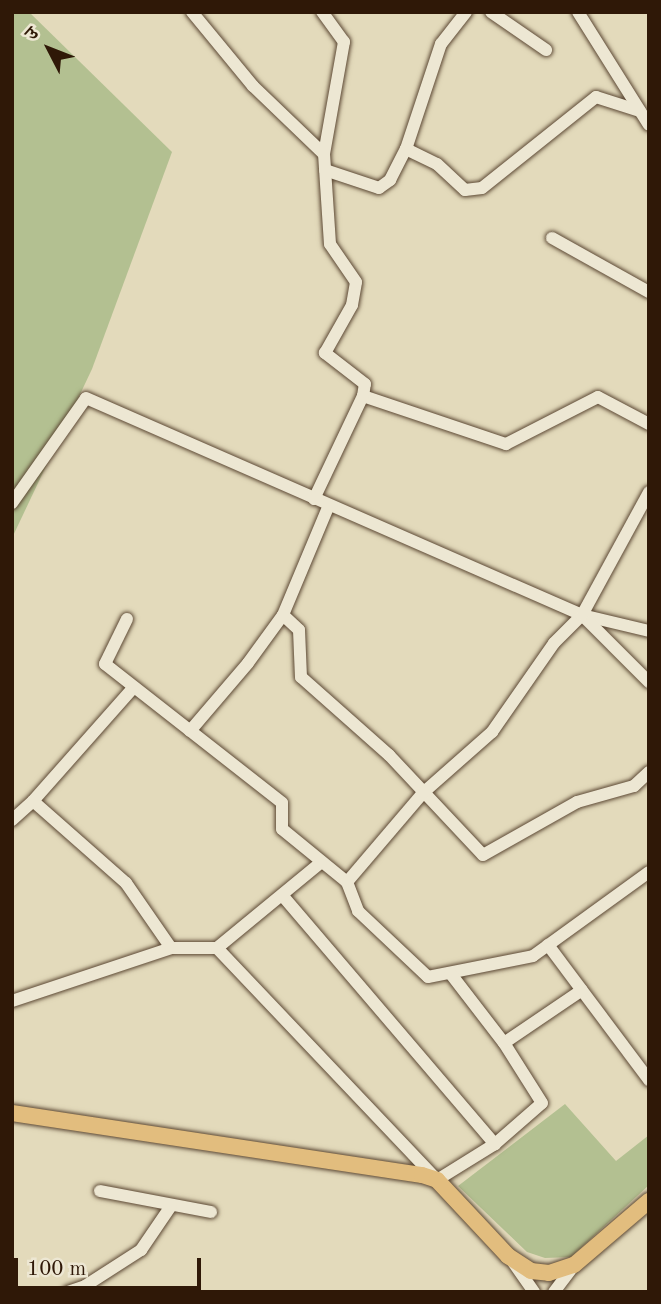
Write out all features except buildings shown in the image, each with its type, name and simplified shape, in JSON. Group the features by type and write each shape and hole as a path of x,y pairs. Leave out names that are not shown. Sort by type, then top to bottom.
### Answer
{"main road":[{"path":"12,1113 422,1175 437,1180 508,1256 531,1271 549,1273 574,1265 649,1201"}],"street":[{"path":"192,12 253,86 324,154"},
{"path":"325,170 379,188 390,180 406,149 441,44 466,12"},
{"path":"491,12 546,50"},
{"path":"578,12 649,125"},
{"path":"314,499 363,396 365,384 326,353 352,305 356,282 330,244 324,154 344,42 323,13"},
{"path":"406,149 437,164 465,190 482,188 596,97 640,111"},
{"path":"552,238 649,292"},
{"path":"363,396 506,444 598,397 649,424"},
{"path":"12,503 86,398 582,615 649,631"},
{"path":"348,882 424,792 492,732 554,643 582,615 649,492"},
{"path":"190,730 248,663 283,615 329,505"},
{"path":"283,615 299,630 301,677 389,755 483,855 578,802 634,786 649,772"},
{"path":"582,615 649,681"},
{"path":"127,619 105,664 282,803 282,829 320,863 348,882 358,911 428,977 533,956 649,872"},
{"path":"12,820 33,801 134,687"},
{"path":"33,801 110,866 126,883 170,948"},
{"path":"12,1001 170,948 217,948 320,863"},
{"path":"282,895 495,1144"},
{"path":"548,945 649,1080"},
{"path":"217,948 437,1180 495,1144 542,1103 504,1043 450,972"},
{"path":"504,1043 582,990"},
{"path":"100,1191 211,1212"},
{"path":"68,1292 85,1286 141,1250 171,1206"},
{"path":"508,1256 534,1292"},
{"path":"554,1292 574,1265"}],"green space":[{"path":"12,12 29,12 172,152 92,369 12,538"},
{"path":"565,1104 616,1161 649,1135 649,1185 571,1257 545,1258 527,1252 458,1186"}]}
